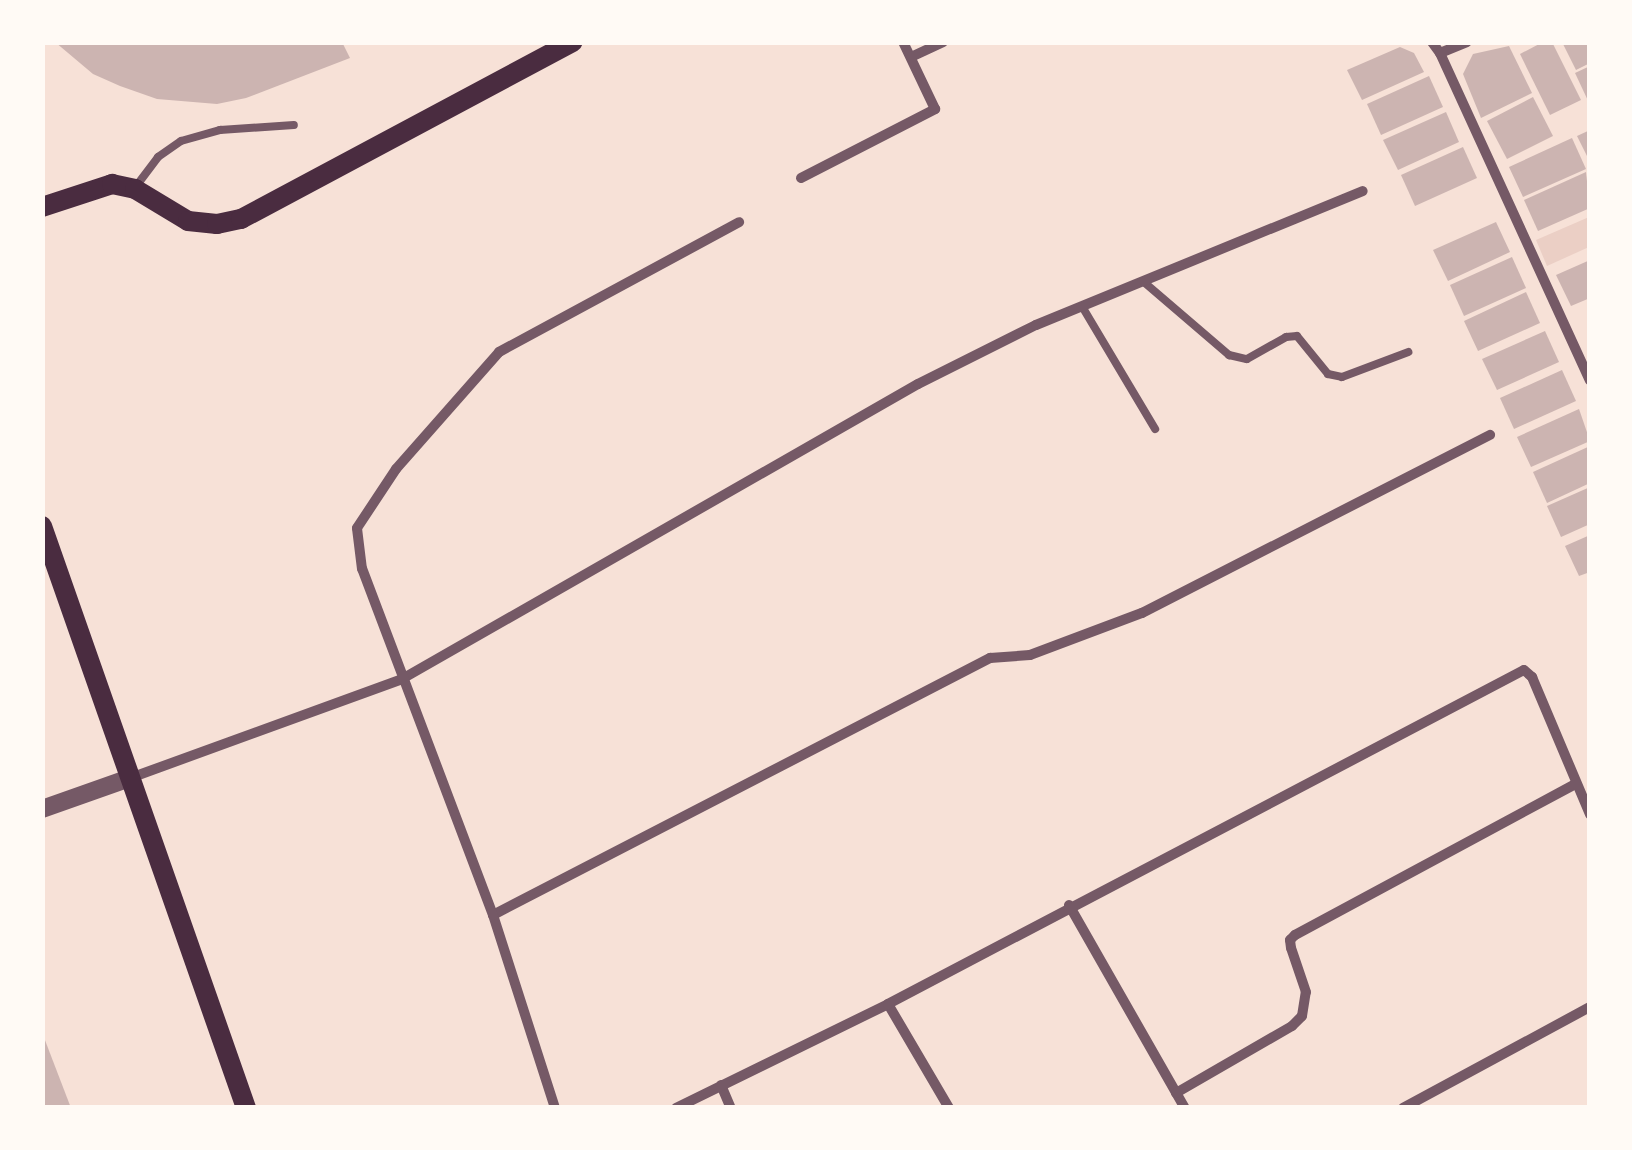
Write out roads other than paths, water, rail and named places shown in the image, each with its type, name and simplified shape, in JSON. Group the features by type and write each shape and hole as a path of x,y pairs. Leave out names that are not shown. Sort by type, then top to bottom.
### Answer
{"main road":[{"path":"42,207 100,185 135,189 188,220 217,224 242,219 573,42"},
{"path":"42,526 246,1108"}],"street":[{"path":"801,178 935,109 904,42"},
{"path":"911,58 943,42"},
{"path":"1432,42 1440,52 1590,380"},
{"path":"1440,52 1467,42"},
{"path":"42,808 402,679 918,384 1083,308 1363,191"},
{"path":"555,1108 493,915 362,569 356,536 364,510 396,469 488,361 512,341 739,222"},
{"path":"493,915 990,658 1030,655 1142,613 1490,435"},
{"path":"676,1108 888,1004 1069,905 1524,670 1532,677 1590,814"},
{"path":"1176,1093 1297,1022 1307,1001 1291,948 1290,940 1295,935 1576,784"},
{"path":"1069,905 1185,1108"},
{"path":"888,1004 949,1108"},
{"path":"1403,1108 1590,1007"},
{"path":"722,1085 731,1108"}],"lane":[{"path":"135,189 158,157 181,142 220,130 294,124"},
{"path":"1145,284 1228,355 1247,359 1286,337 1297,336 1328,374 1342,377 1408,352"},
{"path":"1083,308 1155,429"}]}
